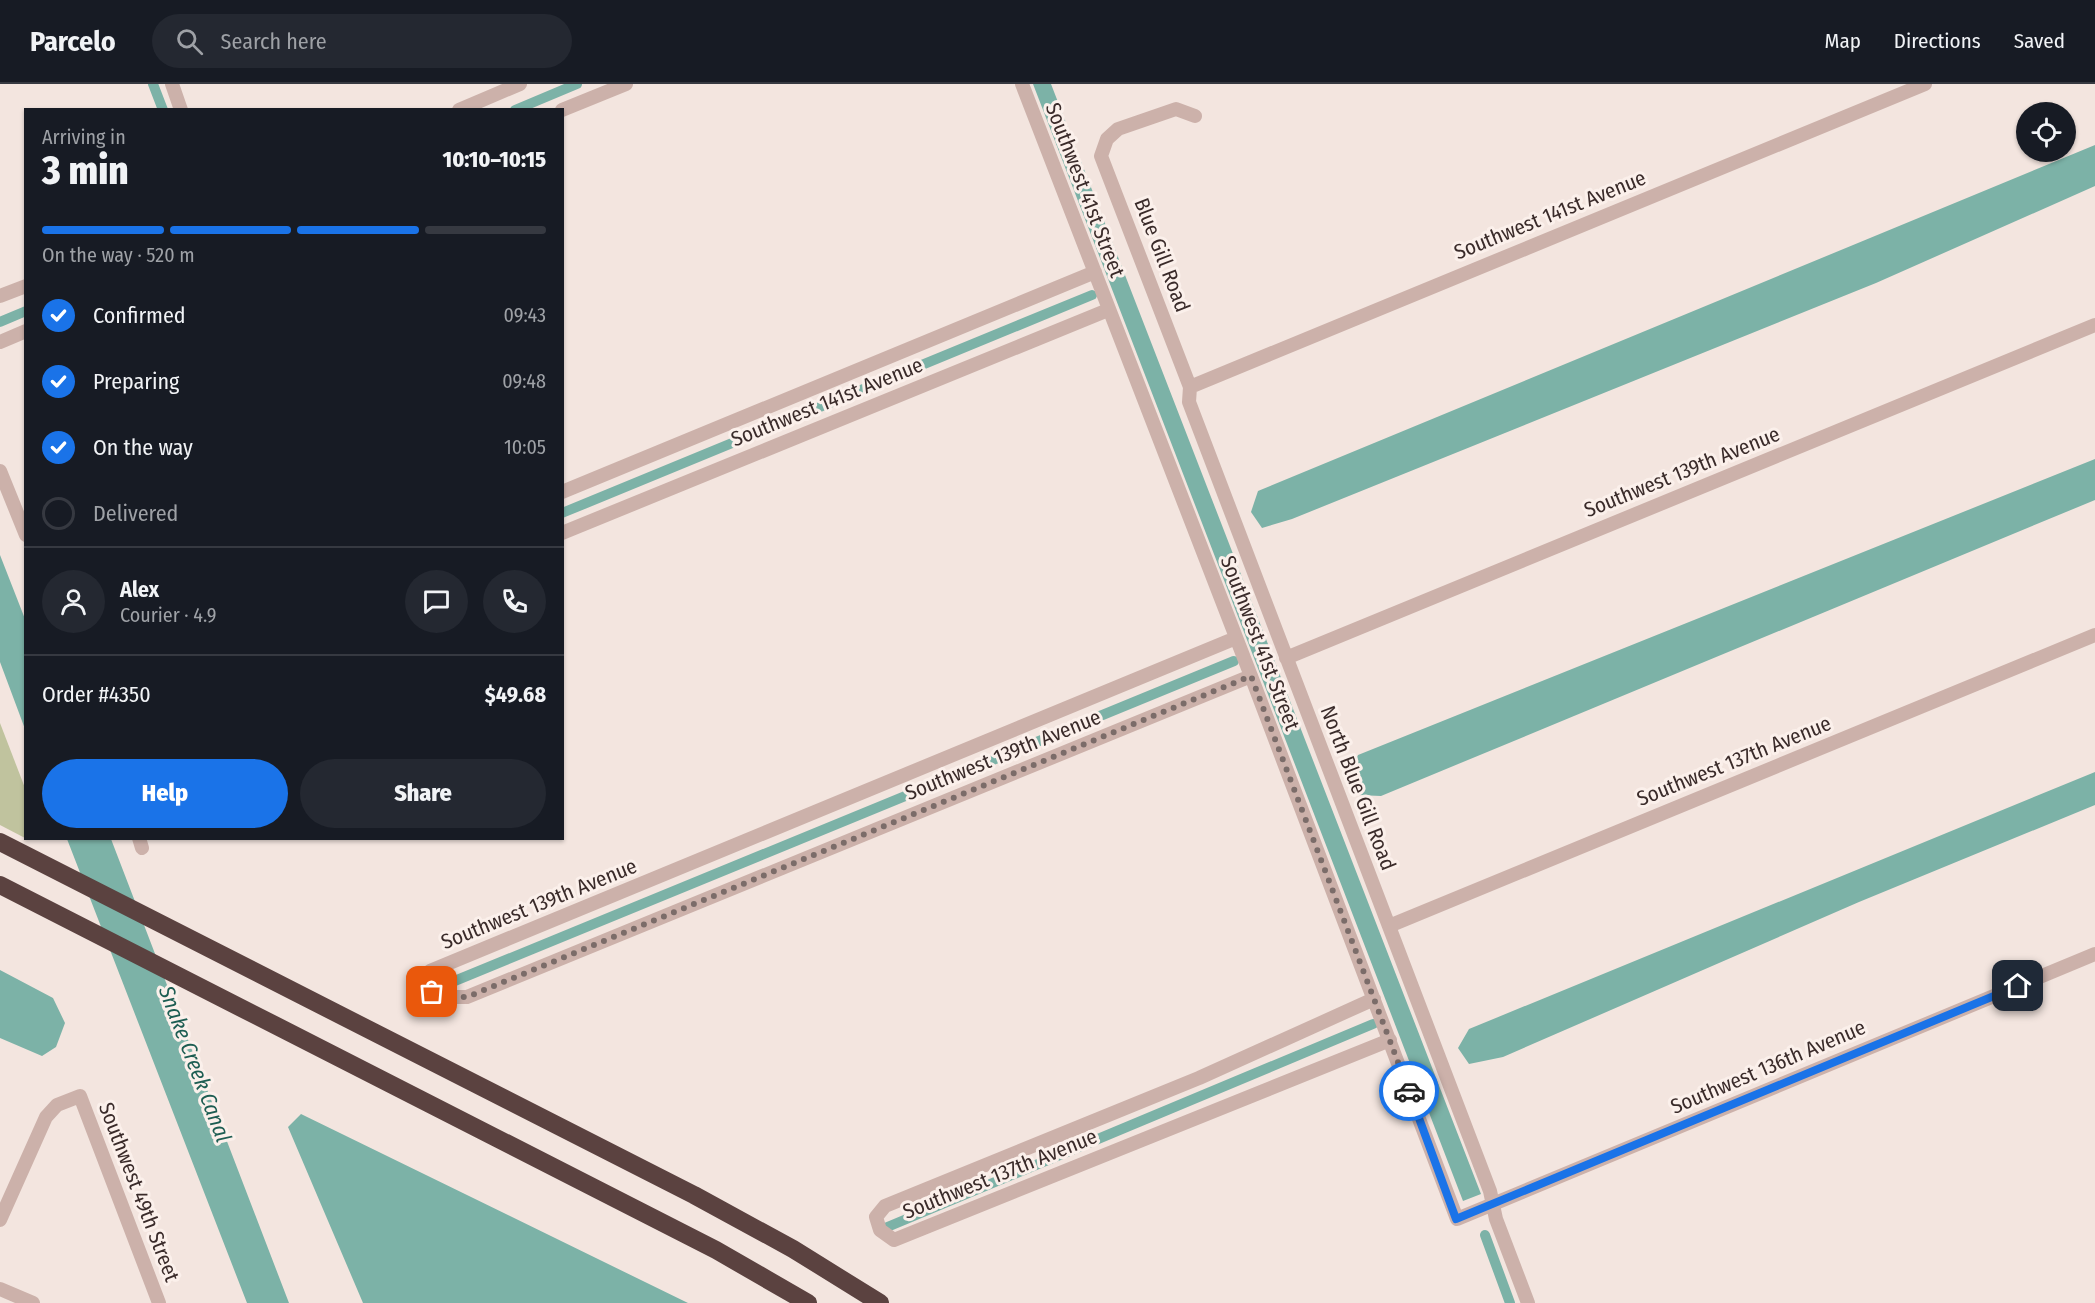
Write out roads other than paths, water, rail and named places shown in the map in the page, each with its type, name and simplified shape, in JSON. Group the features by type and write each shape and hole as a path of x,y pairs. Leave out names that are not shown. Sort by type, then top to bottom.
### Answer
{"highway":[{"path":"0,842 694,1195 792,1249 880,1303"},
{"path":"0,885 716,1250 808,1303"}],"street":[{"path":"172,84 180,108"},
{"path":"464,108 520,84"},
{"path":"564,109 626,84"},
{"name":"Southwest 41st Street","path":"1022,84 1251,676 1456,1219"},
{"name":"Southwest 141st Avenue","path":"1190,387 1925,84"},
{"name":"Blue Gill Road","path":"1190,387 1101,156 1107,139 1118,129 1176,109 1195,116"},
{"name":"Southwest 141st Avenue","path":"564,491 1095,272"},
{"path":"0,296 24,287"},
{"name":"Southwest 141st Avenue","path":"564,532 1108,310"},
{"name":"Southwest 139th Avenue","path":"1286,658 2095,325"},
{"path":"0,342 24,332"},
{"name":"North Blue Gill Road","path":"1190,387 1189,402 1389,926 1528,1303"},
{"path":"0,471 24,530"},
{"name":"Southwest 137th Avenue","path":"1389,926 2095,635"},
{"name":"Southwest 139th Avenue","path":"1236,638 430,971 425,982 432,992 451,997 467,997 1251,676"},
{"name":"Southwest 136th Avenue","path":"1456,1219 2095,954"},
{"name":"Southwest 137th Avenue","path":"1374,999 1199,1078 885,1206 876,1217 880,1230 894,1240 1390,1040"},
{"name":"Southwest 49th Street","path":"0,1220 46,1117 57,1105 80,1096 159,1303"},
{"path":"0,1289 33,1303"}],"water":[{"path":"1033,84 1051,84 1481,1194 1463,1201"},
{"path":"2095,145 2095,186 1876,283 1292,519 1262,528 1251,512 1258,491 2054,162 2076,162 2076,153"},
{"path":"2095,459 2095,500 1381,796 1358,795 1350,774 1358,755"},
{"path":"0,555 24,616 24,726 0,662"},
{"path":"2095,772 2095,805 1859,902 1503,1057 1469,1064 1458,1048 1469,1029"},
{"name":"Snake Creek Canal","path":"67,840 111,840 289,1303 247,1303"},
{"path":"0,970 53,998 65,1023 56,1047 42,1056 0,1038"},
{"path":"301,1114 688,1303 363,1303 288,1127"}],"waterway":[{"path":"153,84 162,108"},
{"path":"520,108 577,84"},
{"path":"564,512 1092,295"},
{"path":"0,322 24,312"},
{"path":"440,987 1234,661"},
{"path":"885,1228 1373,1024"},
{"path":"1485,1235 1510,1303"}]}
